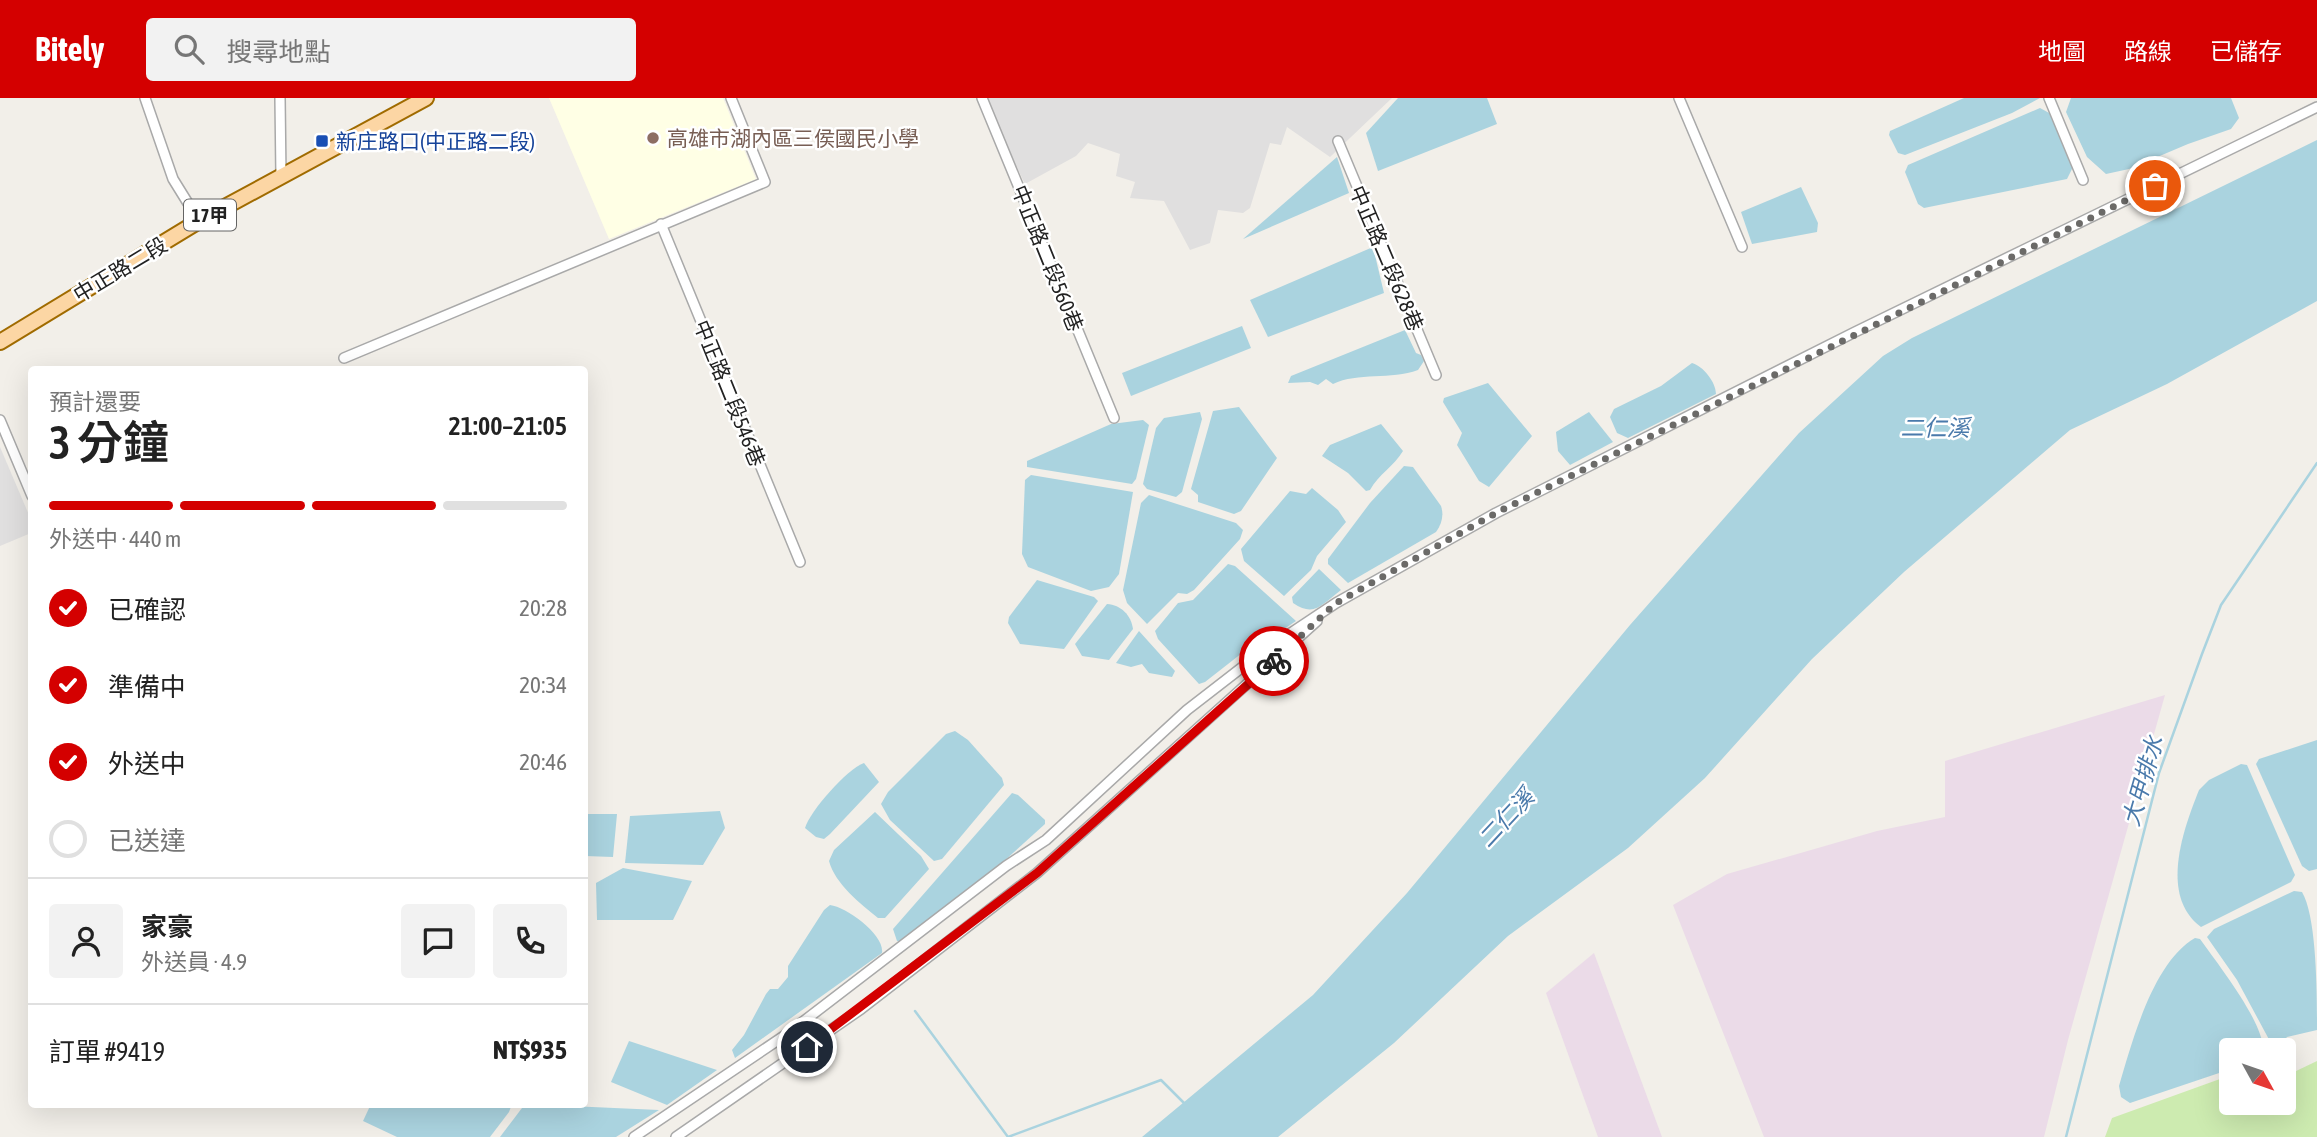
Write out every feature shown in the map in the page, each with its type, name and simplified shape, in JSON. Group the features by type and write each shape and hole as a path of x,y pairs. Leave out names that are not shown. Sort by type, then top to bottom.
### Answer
{"main road":[{"name":"中正路二段","path":"0,342 199,221 426,98"}],"street":[{"path":"145,98 173,179 199,221"},
{"path":"280,98 281,177"},
{"path":"344,358 765,182 731,98"},
{"name":"中正路二段560巷","path":"982,98 1114,418"},
{"path":"1679,98 1742,247"},
{"path":"2049,98 2083,180"},
{"path":"635,1137 787,1034 1006,866 1046,840 1187,710 1258,655 1336,603 1521,500 1855,332 2317,107"},
{"name":"中正路二段628巷","path":"1338,141 1436,375"},
{"name":"中正路二段546巷","path":"661,224 800,562"},
{"path":"0,420 28,486"},
{"path":"676,1137 861,1009 1037,873 1336,603"}],"shaded area":[{"name":"高雄市湖內區三侯國民小學","path":"549,98 723,98 756,179 609,239"},
{"path":"983,98 1392,98 1330,157 1287,127 1281,145 1270,143 1250,208 1243,213 1218,210 1210,243 1190,250 1164,201 1130,198 1135,182 1116,176 1120,154 1088,143 1076,156 1025,184"},
{"path":"0,447 28,513 28,534 0,546"},
{"path":"2165,695 2068,1040 2044,1137 1764,1137 1673,905 1727,874 1877,831 1945,817 1945,761"},
{"path":"1594,953 1662,1137 1598,1137 1546,993"}],"green space":[{"path":"2317,1061 2317,1137 2105,1137 2112,1118 2219,1079 2219,1115 2296,1115 2296,1071"}],"water":[{"path":"1398,98 1487,98 1497,124 1378,171 1366,133"},
{"path":"1964,98 2040,98 2012,113 1905,155 1898,153 1889,135 1890,131"},
{"path":"2071,98 2231,98 2239,118 2231,129 2129,169 2106,174 2087,157 2066,112"},
{"path":"2040,108 2051,114 2073,167 2067,179 1924,208 1918,204 1905,172 1908,165"},
{"name":"二仁溪","path":"2317,140 2317,301 2167,384 2070,430 1904,572 1812,659 1705,778 1628,848 1508,936 1394,1043 1278,1137 1142,1137 1313,995 1407,893 1630,625 1799,433 1883,356 1912,338"},
{"path":"1337,157 1349,193 1243,239"},
{"path":"1801,187 1818,223 1817,232 1752,244 1741,212"},
{"path":"1373,247 1384,293 1268,337 1250,300"},
{"path":"1242,326 1251,348 1131,396 1122,373"},
{"path":"1405,330 1416,353 1421,355 1424,361 1418,370 1397,375 1353,378 1333,384 1326,379 1318,385 1310,382 1288,383 1291,376"},
{"path":"1692,363 1708,375 1716,394 1628,438 1617,433 1610,417 1614,409 1661,386"},
{"path":"1488,383 1532,436 1489,487 1479,481 1457,445 1462,433 1443,402 1444,398"},
{"path":"1239,407 1277,458 1241,511 1234,514 1198,502 1198,495 1191,489 1213,411"},
{"path":"1200,412 1202,419 1182,492 1176,497 1147,489 1143,484 1156,428 1164,418"},
{"path":"1589,412 1613,442 1570,465 1558,451 1556,432"},
{"path":"1143,420 1149,425 1136,479 1132,484 1027,467 1027,461 1111,424"},
{"path":"1381,424 1403,451 1370,490 1366,491 1348,473 1322,456 1330,445"},
{"path":"1404,466 1413,467 1441,506 1440,526 1436,532 1348,583 1328,564 1328,559 1370,503"},
{"path":"1031,475 1133,492 1119,574 1109,587 1091,591 1028,567 1022,554 1025,480"},
{"path":"1312,488 1338,510 1346,522 1317,556 1311,570 1284,596 1244,561 1241,549 1290,491 1306,494"},
{"path":"1149,495 1236,523 1243,530 1240,539 1194,590 1187,594 1178,593 1147,624 1127,603 1123,590 1141,503"},
{"path":"1228,564 1235,566 1296,621 1260,639 1199,684 1158,639 1155,631 1178,603 1193,600"},
{"path":"1319,569 1341,590 1313,609 1293,603 1292,597"},
{"path":"1037,580 1094,597 1098,601 1064,649 1020,644 1008,623 1009,617"},
{"path":"1107,604 1117,606 1124,612 1133,629 1109,660 1082,656 1075,644"},
{"path":"1139,631 1175,671 1172,677 1149,673 1142,664 1131,667 1116,663"},
{"path":"955,731 968,740 1002,778 1004,785 942,859 934,861 890,820 881,804 888,792 946,734"},
{"path":"2317,740 2317,869 2309,871 2302,866 2256,764 2259,759"},
{"path":"864,763 879,782 830,834 824,839 816,837 805,828 808,821 839,782"},
{"path":"2241,764 2247,765 2295,875 2291,882 2201,927 2188,914 2181,898 2178,862 2182,843 2199,790 2209,780"},
{"path":"1012,793 1018,795 1045,820 1045,824 981,882 902,942 897,941 893,929"},
{"path":"720,811 725,828 703,865 625,863 630,816"},
{"path":"875,812 921,856 929,869 885,918 878,918 849,893 837,878 829,861 834,850"},
{"path":"588,814 617,814 613,857 588,856"},
{"path":"623,868 692,881 673,920 597,920 596,883"},
{"path":"2294,891 2302,892 2311,919 2313,937 2317,1030 2286,1038 2268,1038 2237,980 2207,937 2214,929"},
{"path":"830,905 846,911 864,923 878,938 882,953 735,1058 732,1050 744,1035 766,994 770,989 778,989 788,977 788,966 824,910"},
{"path":"2195,938 2200,939 2248,1009 2261,1038 2219,1038 2219,1073 2130,1103 2121,1097 2119,1086 2130,1048 2156,984 2180,949"},
{"path":"629,1041 717,1070 667,1105 611,1082"},
{"path":"588,1107 659,1110 616,1137 500,1137 522,1108"},
{"path":"369,1108 510,1108 490,1137 397,1137 363,1121"}],"waterway":[{"name":"大甲排水","path":"2066,1137 2159,773 2202,654 2221,605 2317,463"},
{"path":"915,1011 1008,1137 1161,1080 1185,1104"}],"way so far":[{"path":"1274,661 1336,603 1496,513 1855,332 2155,186"}],"place":[{"name":"高雄市湖內區三侯國民小學","path":"653,138"},
{"name":"新庄路口(中正路二段)","path":"322,141"}],"route":[{"path":"807,1047 861,1009 974,919 1037,873 1274,661"}]}
